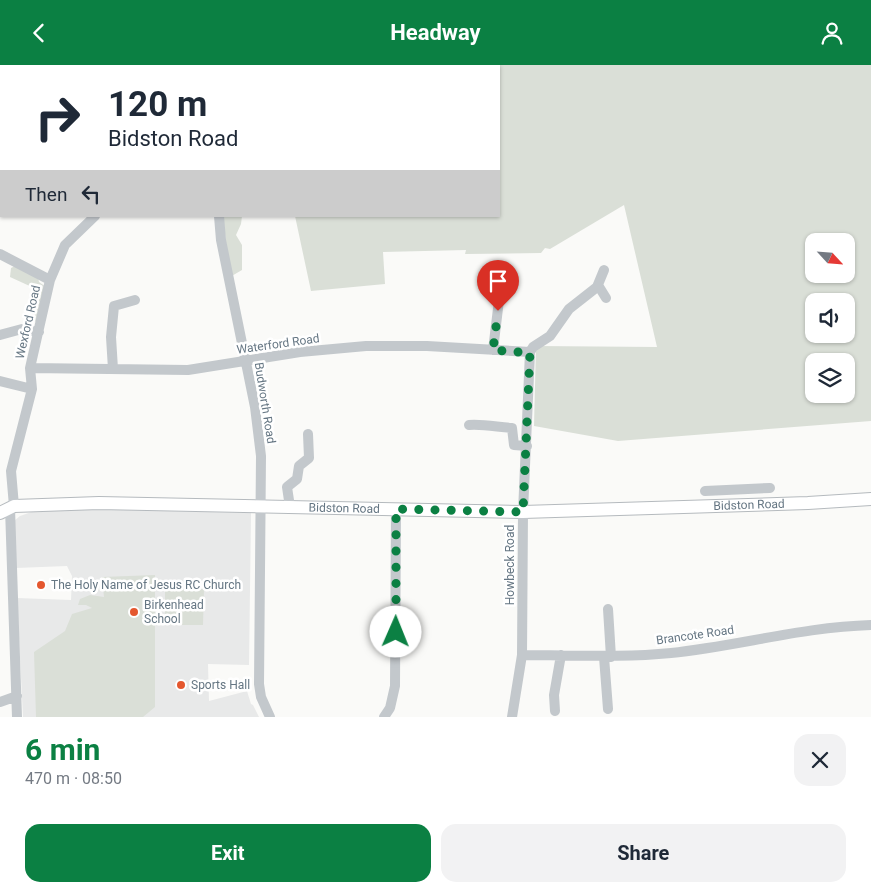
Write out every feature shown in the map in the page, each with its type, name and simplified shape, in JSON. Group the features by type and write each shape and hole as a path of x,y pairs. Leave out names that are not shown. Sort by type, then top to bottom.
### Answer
{"main road":[{"name":"Bidston Road","path":"8,509 104,503 523,512 871,499"}],"street":[{"name":"Wexford Road","path":"17,717 8,509 11,471 32,389 30,368 50,280 65,245 94,217"},
{"name":"Budworth Road","path":"220,217 222,240 246,361 261,456 259,684 261,697 270,717"},
{"path":"0,255 50,280"},
{"path":"530,353 533,347 550,336 569,309 598,285 604,269"},
{"path":"598,285 606,298"},
{"path":"493,350 500,292"},
{"path":"113,369 111,337 114,307 135,300"},
{"path":"0,335 22,329 39,331"},
{"name":"Waterford Road","path":"30,368 188,369 300,352 427,345 530,353"},
{"name":"Howbeck Road","path":"512,717 522,655 523,512 530,353"},
{"path":"0,381 32,389"},
{"path":"470,425 485,424 512,428 514,445 527,446"},
{"path":"290,507 288,487 297,479 300,466 308,458 308,434"},
{"path":"705,491 770,488"},
{"path":"738,489 739,505"},
{"path":"384,717 390,708 395,686 396,509"},
{"path":"608,609 608,709"},
{"name":"Brancote Road","path":"522,655 608,657 672,653 776,636 871,625"},
{"path":"554,711 554,695 561,655"},
{"path":"0,702 17,696"}],"shaded area":[{"path":"500,65 871,65 871,421 618,441 534,426 536,346 657,347 624,205 550,249 545,248 541,253 465,254 466,250 383,252 385,284 311,291 295,217 500,217"},
{"path":"223,217 242,217 236,235 242,245 242,270 230,277"},
{"path":"15,266 38,277 39,282 46,287 39,322 33,321 29,306 36,299 34,288 10,277 11,268"},
{"name":"Birkenhead School","path":"43,508 251,513 249,665 208,664 209,701 247,691 251,704 259,717 23,717 17,598 71,600 72,576 67,566 16,568 14,521 20,516"},
{"path":"155,575 155,707 143,717 36,717 34,652 65,631 72,614 92,608 86,605 78,605 80,599 90,595 104,597 102,577"},
{"path":"165,588 204,589 203,625 165,625"}],"place":[{"name":"The Holy Name of Jesus RC Church","path":"41,585"},
{"name":"Birkenhead School","path":"134,612"},
{"name":"Sports Hall","path":"181,685"}],"route":[{"path":"396,632 396,509 523,512 530,353 493,350 498,311"}]}
